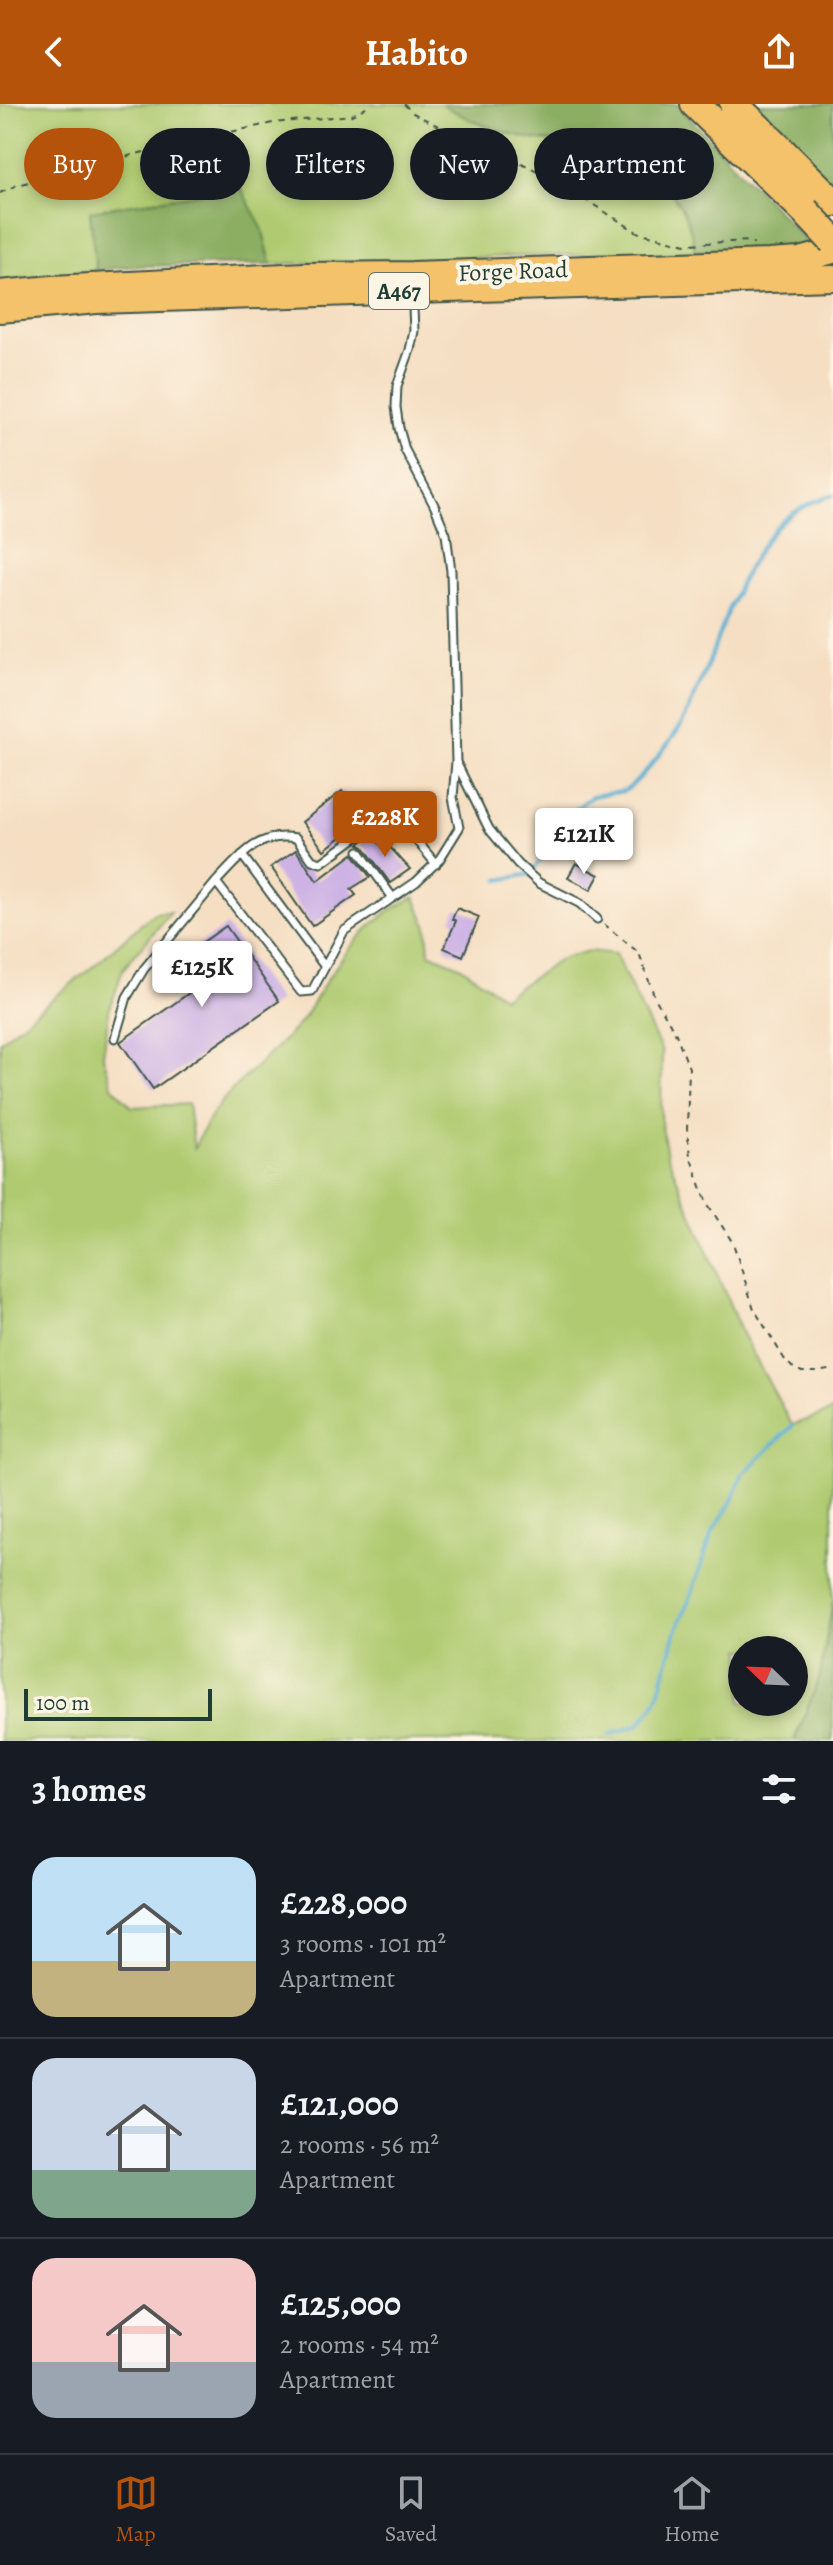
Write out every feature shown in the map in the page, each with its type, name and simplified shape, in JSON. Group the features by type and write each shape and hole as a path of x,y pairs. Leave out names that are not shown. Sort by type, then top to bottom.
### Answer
{"highway":[{"path":"734,104 822,204 833,241"},
{"path":"700,108 822,204"}],"main road":[{"name":"Forge Road","path":"0,293 304,275 428,274 769,262 800,260 833,251"},
{"name":"Forge Road","path":"0,310 97,301 833,278"}],"lane":[{"path":"216,882 301,992 312,991 344,931 416,882 436,864 459,828 453,797 456,762 451,571 446,534 405,450 396,407 397,386 414,331 413,308 408,291"},
{"path":"456,762 489,829 518,864 539,883 579,903 597,919"},
{"path":"115,1038 127,997 144,969 216,882 242,855 264,839 280,835 296,838 312,860 321,863 392,811 436,864"},
{"path":"359,851 393,898"},
{"path":"242,855 325,967"}],"path":[{"path":"0,193 17,185 179,143 273,123 352,115 371,104"},
{"path":"404,104 413,113 440,127 554,180 637,232 686,244 750,241 757,247"},
{"path":"597,919 622,936 639,953 655,998 676,1034 689,1068 687,1129 690,1156 707,1203 733,1243 754,1309 792,1367 802,1372 833,1369"}],"green space":[{"path":"0,104 442,104 495,128 410,128 410,200 518,200 518,135 534,139 534,200 676,200 690,230 695,251 662,255 271,264 262,228 241,200 250,200 250,128 140,128 140,200 158,200 90,211 96,270 0,281"},
{"path":"442,104 676,104 699,128 534,128 534,139 518,135 518,128 495,128"},
{"path":"750,104 833,104 833,188"},
{"path":"714,144 811,246 695,251 676,200 714,200"},
{"path":"158,200 247,200 262,228 271,264 135,266 96,270 90,211"},
{"path":"415,897 427,927 429,953 460,966 503,997 563,958 589,951 615,954 662,1052 661,1122 667,1155 743,1336 792,1425 833,1411 833,1601 820,1677 808,1707 808,1636 728,1636 728,1716 804,1716 794,1741 0,1741 0,1041 154,913 171,912 123,969 109,1011 103,1056 112,1086 132,1107 188,1104 194,1149 203,1129 226,1097 300,1023 349,949 385,914"},
{"path":"833,1601 833,1741 794,1741 804,1716 808,1716 808,1707 820,1677"}],"building":[{"path":"342,791 364,823 324,850 302,822"},
{"path":"372,834 384,849 389,846 410,869 390,883 359,844"},
{"path":"296,850 317,881 353,854 370,877 351,889 356,895 312,926 271,867"},
{"path":"576,863 599,875 591,890 568,877"},
{"path":"457,908 479,917 463,956 444,948 456,921 452,919"},
{"path":"226,926 279,1001 153,1089 120,1042 196,988 177,960"}],"waterway":[{"path":"499,880 531,874 564,823 580,805 594,796 626,790 647,769 681,725 734,597 760,549 788,517 833,495"},
{"path":"609,1735 638,1725 653,1707 676,1631 712,1533 731,1503 743,1474 792,1426"}]}
